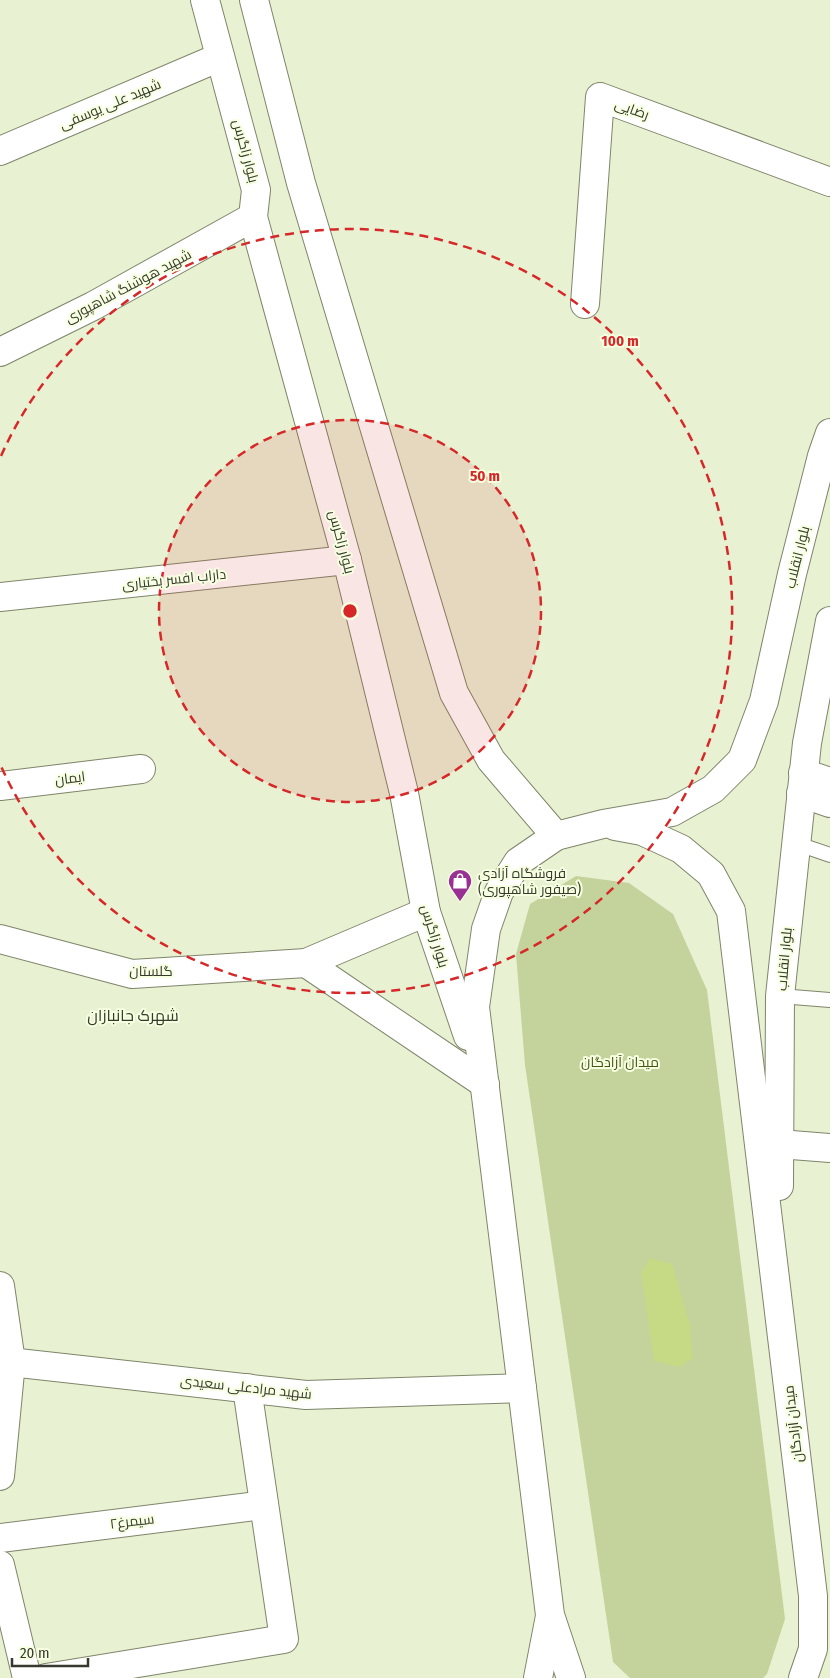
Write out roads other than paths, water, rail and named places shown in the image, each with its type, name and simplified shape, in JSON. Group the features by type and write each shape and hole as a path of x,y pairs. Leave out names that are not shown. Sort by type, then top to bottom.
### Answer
{"main road":[{"name":"بلوار زاگرس","path":"205,0 256,190 253,218 347,560 404,794 426,912 484,1084"},
{"path":"254,0 301,184 454,693 491,760 556,836"},
{"name":"شهید علی یوسفی","path":"0,151 220,57"},
{"name":"رضایی","path":"585,304 600,97 830,182"},
{"name":"شهید هوشنگ شاهپوری","path":"0,352 93,306 253,218"},
{"name":"بلوار انقلاب","path":"603,824 672,812 713,789 742,760 764,701 792,574 822,456 830,433"},
{"name":"داراب افسر بختیاری","path":"0,597 347,560"},
{"name":"بلوار انقلاب","path":"778,1300 780,996 807,743 830,621"},
{"name":"ایمان","path":"0,786 141,769"},
{"path":"802,783 830,782"},
{"path":"802,783 830,803"},
{"name":"میدان آزادگان","path":"571,1678 550,1615 475,1006 486,928 499,892 518,862 556,836 603,824 642,831 681,848 711,874 731,911 813,1596 813,1649 803,1678"},
{"name":"گلستان","path":"0,939 132,974 306,963 426,912"},
{"path":"306,963 484,1084"},
{"path":"779,1144 830,1148"},
{"path":"0,1286 6,1362 0,1476"},
{"name":"شهید مرادعلی سعیدی","path":"6,1362 306,1395 522,1388"},
{"path":"46,1678 284,1639 247,1388"},
{"name":"سیمرغ۲","path":"0,1538 264,1505"},
{"path":"0,1565 27,1678"},
{"path":"538,1678 550,1615"}],"lane":[{"path":"795,842 830,855"},
{"path":"780,996 830,1000"}],"place":[{"name":"فروشگاه آزادی (صیفور شاهپوری)","path":"460,902"}],"district":[{"name":"شهرک جانبازان","path":"133,1015"}]}
